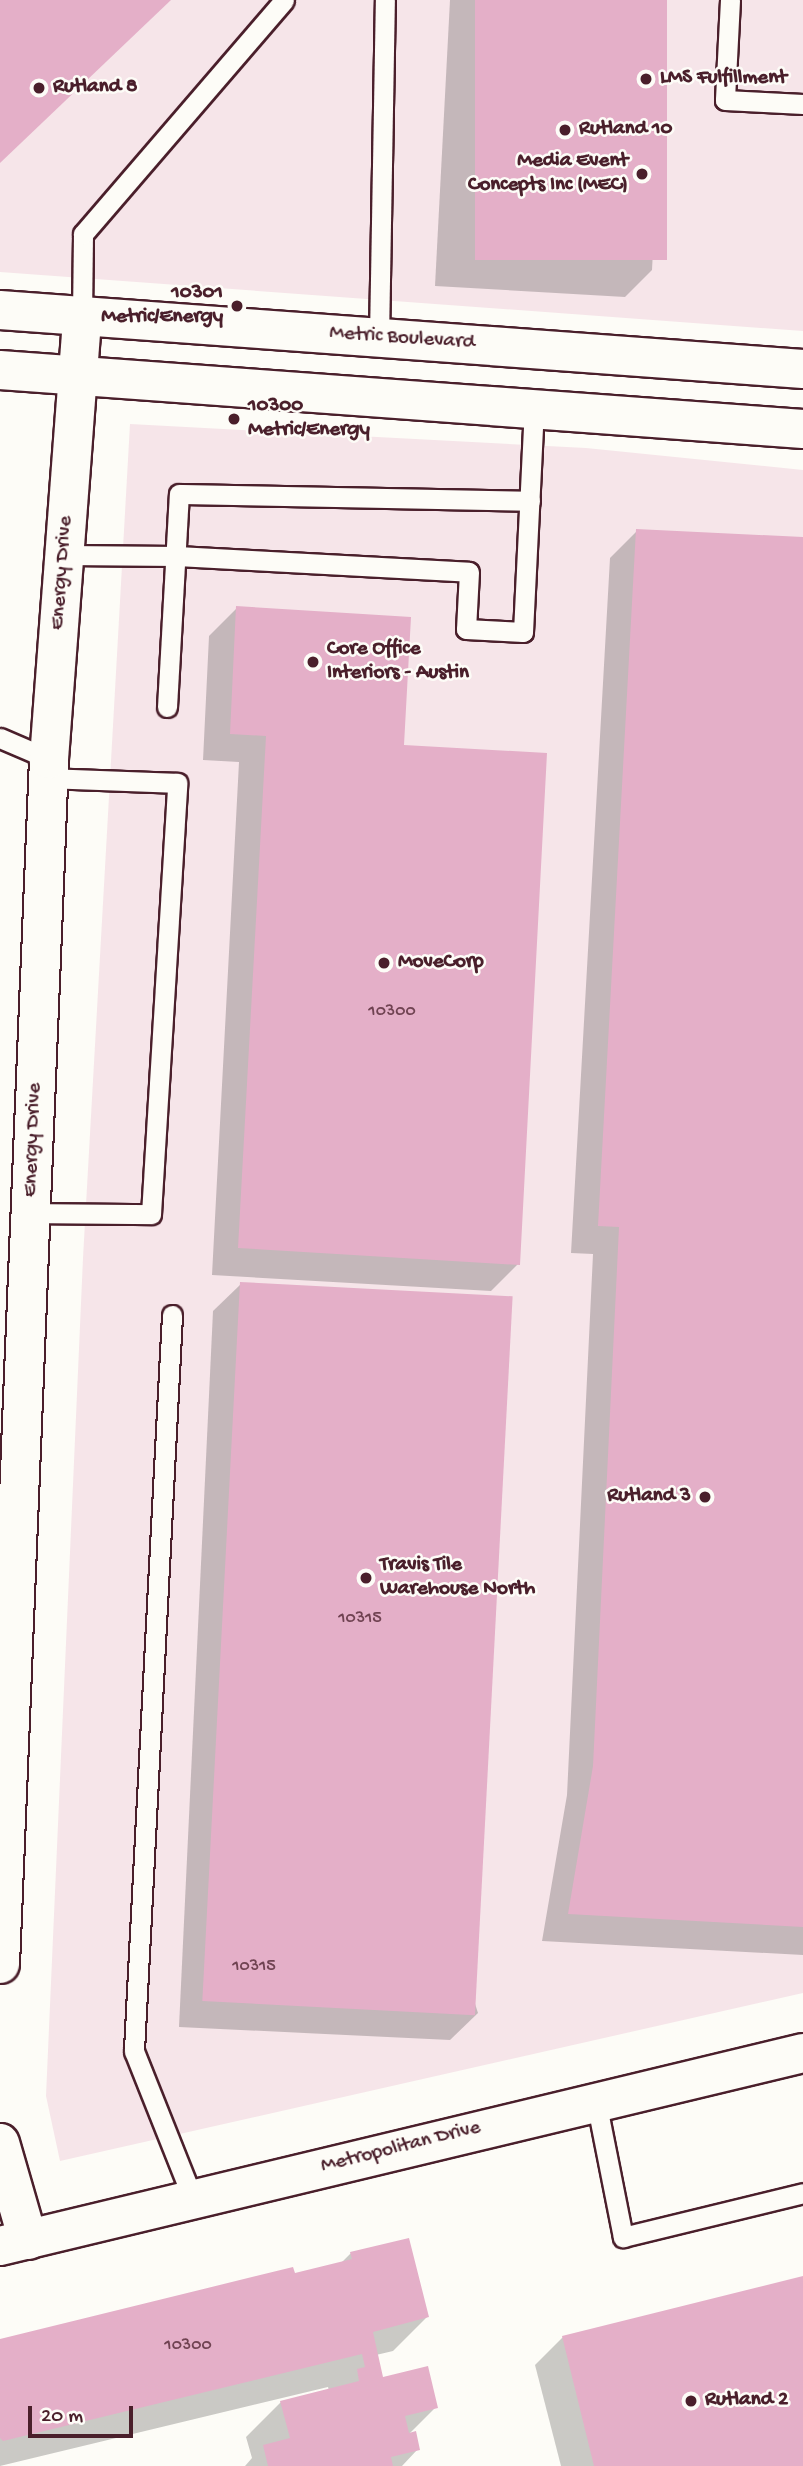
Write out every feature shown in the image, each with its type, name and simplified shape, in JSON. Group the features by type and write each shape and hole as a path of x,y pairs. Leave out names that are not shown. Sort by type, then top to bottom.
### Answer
{"street":[{"name":"Metric Boulevard","path":"0,310 803,369"},
{"name":"Energy Drive","path":"0,1964 6,1617 31,1213 49,769 82,316"},
{"path":"534,408 537,349"},
{"path":"0,370 803,429"},
{"name":"Metropolitan Drive","path":"14,2243 194,2202 596,2101 803,2053"},
{"path":"0,2143 14,2243"}],"lane":[{"path":"82,316 83,234 284,0"},
{"path":"379,337 385,0"},
{"path":"730,0 725,100 803,104"},
{"path":"65,555 177,556 468,572 466,629 523,632 534,408"},
{"path":"167,707 179,494 530,500"},
{"path":"0,738 49,769 177,783 150,1214 31,1213"},
{"path":"172,1315 134,2051 194,2202"},
{"path":"596,2101 623,2237 803,2193"}],"shaded area":[{"path":"0,0 803,0 803,331 0,272"},
{"path":"130,424 586,448 803,470 803,1993 60,2161 46,2096 83,1258"}],"building":[{"name":"Rutland 8","path":"0,0 171,0 0,163"},
{"name":"Rutland 10","path":"475,0 667,0 667,260 475,260"},
{"name":"Rutland 3","path":"636,529 803,537 803,1927 568,1914 593,1766 619,1227 598,1226"},
{"path":"236,606 411,617 404,745 547,753 520,1265 238,1248 266,736 230,734"},
{"path":"240,1282 513,1296 475,2015 202,2001"},
{"path":"409,2238 429,2317 373,2332 383,2377 428,2366 438,2408 405,2416 409,2433 416,2431 420,2450 391,2457 393,2466 268,2466 263,2445 290,2438 280,2401 359,2381 357,2369 365,2367 362,2354 3,2441 0,2438 0,2339 293,2267 295,2273 352,2259 350,2252"},
{"name":"Rutland 2","path":"803,2276 803,2466 594,2466 562,2336"}],"place":[{"name":"LMS Fulfillment","path":"646,79"},
{"name":"Rutland 8","path":"39,88"},
{"name":"Rutland 10","path":"565,130"},
{"name":"Media Event Concepts Inc (MEC)","path":"642,174"},
{"name":"10301 Metric/Energy","path":"237,306"},
{"name":"10300 Metric/Energy","path":"234,419"},
{"name":"Core Office Interiors - Austin","path":"313,662"},
{"name":"MoveCorp","path":"384,963"},
{"name":"Rutland 3","path":"705,1497"},
{"name":"Travis Tile Warehouse North","path":"366,1578"},
{"name":"Rutland 2","path":"691,2401"}]}
